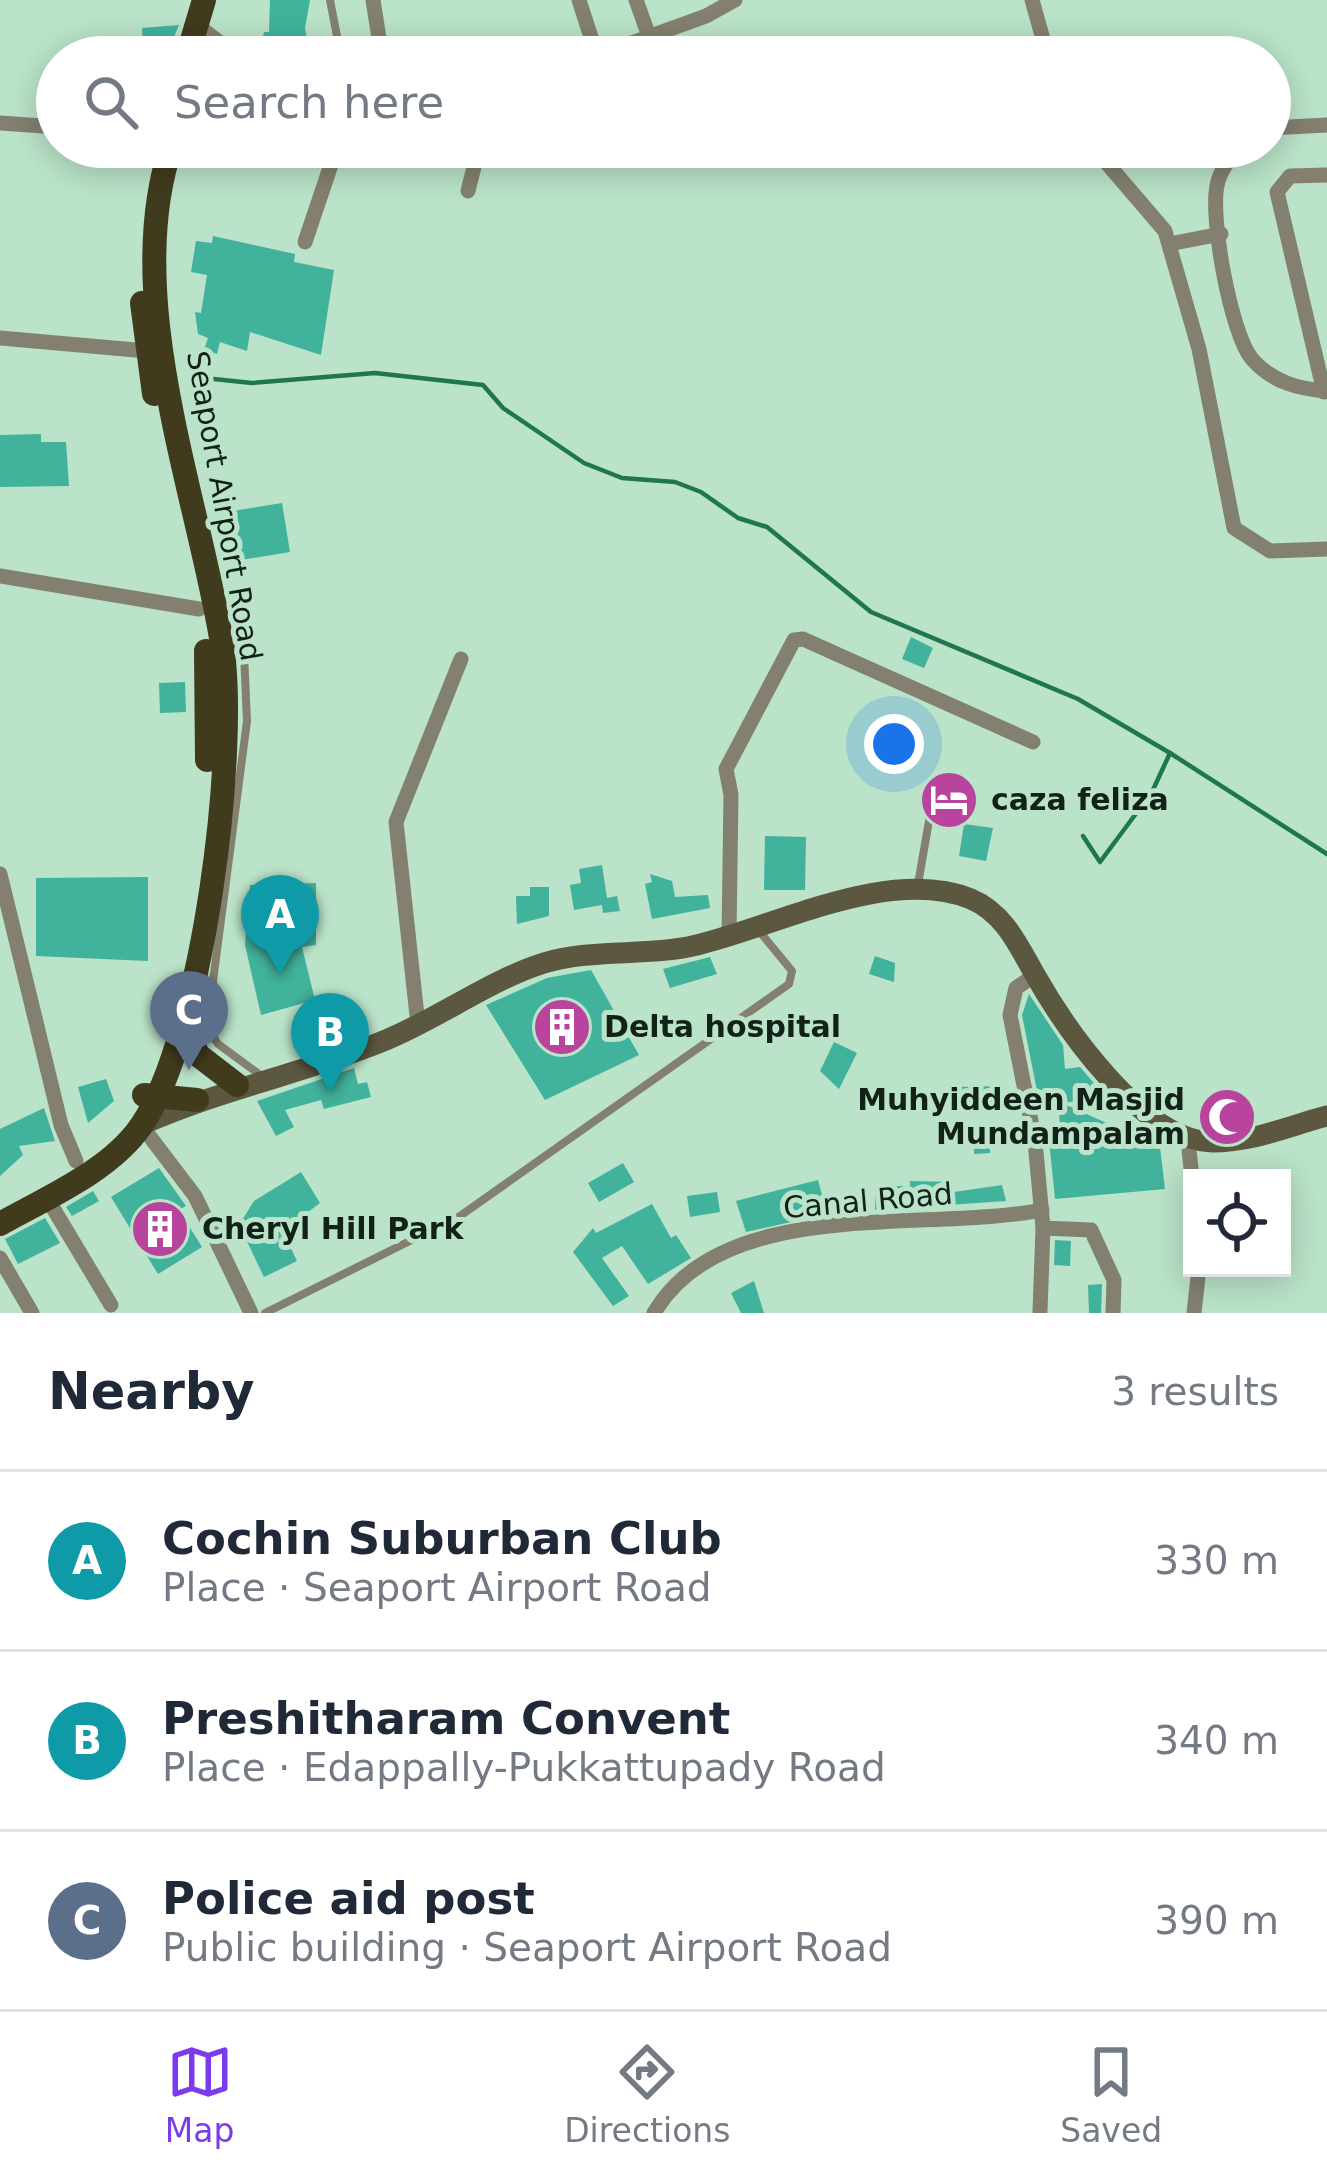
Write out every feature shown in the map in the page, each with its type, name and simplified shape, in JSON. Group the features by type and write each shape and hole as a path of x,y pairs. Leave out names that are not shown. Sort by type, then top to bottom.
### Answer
{"main road":[{"path":"204,0 205,36"},
{"path":"206,36 221,0"},
{"name":"Seaport Airport Road","path":"149,1095 176,995 199,848 209,683 199,609 147,351 140,238 144,178 152,168"},
{"name":"Seaport Airport Road","path":"0,1224 112,1154 134,1122 185,1026 206,916 226,693 222,641 182,465 159,311 155,208 164,168"},
{"path":"134,1122 237,1085 380,1043 542,964 695,946 868,896 917,891 971,899 994,914 1013,934 1071,1030 1132,1099 1188,1140 1253,1139 1327,1116"},
{"path":"185,1026 198,1055 237,1085"},
{"path":"149,1095 197,1100"},
{"name":"Seaport Airport Road","path":"0,1209 134,1122"}],"street":[{"path":"373,0 379,36"},
{"path":"579,0 589,36"},
{"path":"636,0 649,36"},
{"path":"657,36 735,0"},
{"path":"1033,0 1042,36"},
{"path":"0,123 36,126"},
{"path":"1291,127 1327,125"},
{"path":"304,242 330,168"},
{"path":"468,191 474,168"},
{"path":"1111,168 1150,212 1169,244 1203,369 1234,528 1270,551 1327,549"},
{"path":"1223,168 1216,187 1220,234 1243,344 1255,362 1289,387 1326,392 1277,192 1290,176 1327,175"},
{"path":"1169,244 1220,234"},
{"path":"0,338 147,351"},
{"path":"0,576 199,609"},
{"path":"728,935 731,795 726,769 794,640 803,639 1034,742"},
{"path":"418,1025 396,822 461,659"},
{"path":"0,874 61,1125 76,1161"},
{"path":"1035,975 1016,988 1010,1016 1029,1112 1042,1219 1040,1311"},
{"path":"134,1122 194,1196 250,1313"},
{"path":"1188,1140 1191,1169"},
{"path":"46,1198 111,1305"},
{"path":"1042,1219 1091,1230 1114,1280 1114,1313"},
{"name":"Canal Road","path":"654,1313 674,1282 702,1260 764,1238 827,1227 1042,1219"},
{"path":"0,1258 32,1313"},
{"path":"1195,1313 1198,1277"}],"lane":[{"path":"330,0 337,36"},
{"path":"222,641 244,654 247,721 207,1027 218,1044 264,1078"},
{"path":"917,891 929,821"},
{"path":"265,1313 460,1216 789,985 792,971 755,927"}],"path":[{"path":"1029,1112 1132,1099"}],"building":[{"path":"270,0 310,0 306,36 263,36 269,32"},
{"path":"179,25 174,36 142,36 142,28"},
{"path":"213,236 295,254 294,262 334,270 321,355 250,332 247,351 220,342 217,354 204,350 208,338 198,334 195,312 201,313 207,275 191,272 196,241 212,243"},
{"path":"41,434 41,442 66,442 69,486 0,487 0,435"},
{"path":"282,503 290,552 241,560 233,511"},
{"path":"911,637 933,648 924,668 902,659"},
{"path":"185,682 186,712 160,713 159,683"},
{"path":"964,824 993,828 986,861 959,856"},
{"path":"765,836 806,837 805,890 764,890"},
{"path":"602,865 607,898 617,896 620,911 603,913 602,905 574,910 570,885 581,883 579,869"},
{"path":"650,874 672,881 675,897 708,895 710,908 652,919 645,884 652,882"},
{"path":"148,877 148,961 36,956 36,878"},
{"path":"316,883 316,945 302,947 315,1000 261,1015 245,945 250,885"},
{"path":"530,887 549,887 549,916 517,924 516,896 530,896"},
{"path":"875,956 895,963 894,982 869,974"},
{"path":"710,957 717,974 670,988 663,969"},
{"name":"Delta hospital","path":"591,970 639,1055 545,1100 486,1005 547,978"},
{"path":"1029,994 1063,1045 1065,1069 1080,1067 1107,1098 1062,1103 1160,1147 1165,1189 1055,1199 1048,1130 1060,1130 1059,1112 1040,1106 1022,1015"},
{"path":"834,1042 857,1053 839,1089 820,1071"},
{"path":"354,1068 358,1084 367,1082 371,1097 324,1109 321,1100 285,1110 294,1127 276,1136 257,1101"},
{"path":"106,1079 114,1101 88,1123 78,1087"},
{"path":"1001,1086 1001,1112 956,1113 956,1087"},
{"name":"Muhyiddeen Masjid Mundampalam","path":"1222,1099 1244,1108 1237,1125 1211,1126"},
{"path":"44,1108 55,1141 19,1146 23,1155 0,1176 0,1129"},
{"path":"974,1132 990,1132 990,1153 974,1154"},
{"path":"623,1163 634,1182 599,1202 588,1183"},
{"name":"Cheryl Hill Park","path":"159,1168 186,1206 179,1210 202,1247 158,1274 111,1197"},
{"path":"301,1172 320,1203 283,1231 297,1261 264,1277 239,1225 254,1201"},
{"path":"818,1180 827,1214 746,1232 736,1201"},
{"path":"910,1181 954,1182 954,1192 1002,1185 1006,1201 875,1210 875,1186 910,1186"},
{"path":"93,1191 99,1201 72,1216 66,1207"},
{"path":"717,1192 720,1212 690,1217 687,1196"},
{"path":"652,1204 671,1238 676,1235 691,1258 648,1284 622,1246 602,1258 629,1296 613,1306 573,1252 593,1228 596,1233"},
{"path":"45,1218 60,1243 18,1264 5,1239"},
{"path":"1055,1240 1071,1241 1070,1266 1054,1265"},
{"path":"754,1281 764,1313 741,1313 731,1293"},
{"path":"1102,1284 1101,1313 1089,1313 1088,1285"}],"waterway":[{"path":"204,378 252,383 375,373 483,385 503,408 584,463 622,478 675,482 701,492 738,518 767,527 871,612 1078,699 1170,753 1152,792 1100,862 1083,836"},
{"path":"1170,753 1327,854"}],"place":[{"name":"caza feliza","path":"949,800"},
{"name":"Cochin Suburban Club","path":"280,974"},
{"name":"Delta hospital","path":"562,1027"},
{"name":"Police aid post","path":"189,1070"},
{"name":"Preshitharam Convent","path":"330,1092"},
{"name":"Muhyiddeen Masjid Mundampalam","path":"1227,1117"},
{"name":"Cheryl Hill Park","path":"160,1229"}]}
